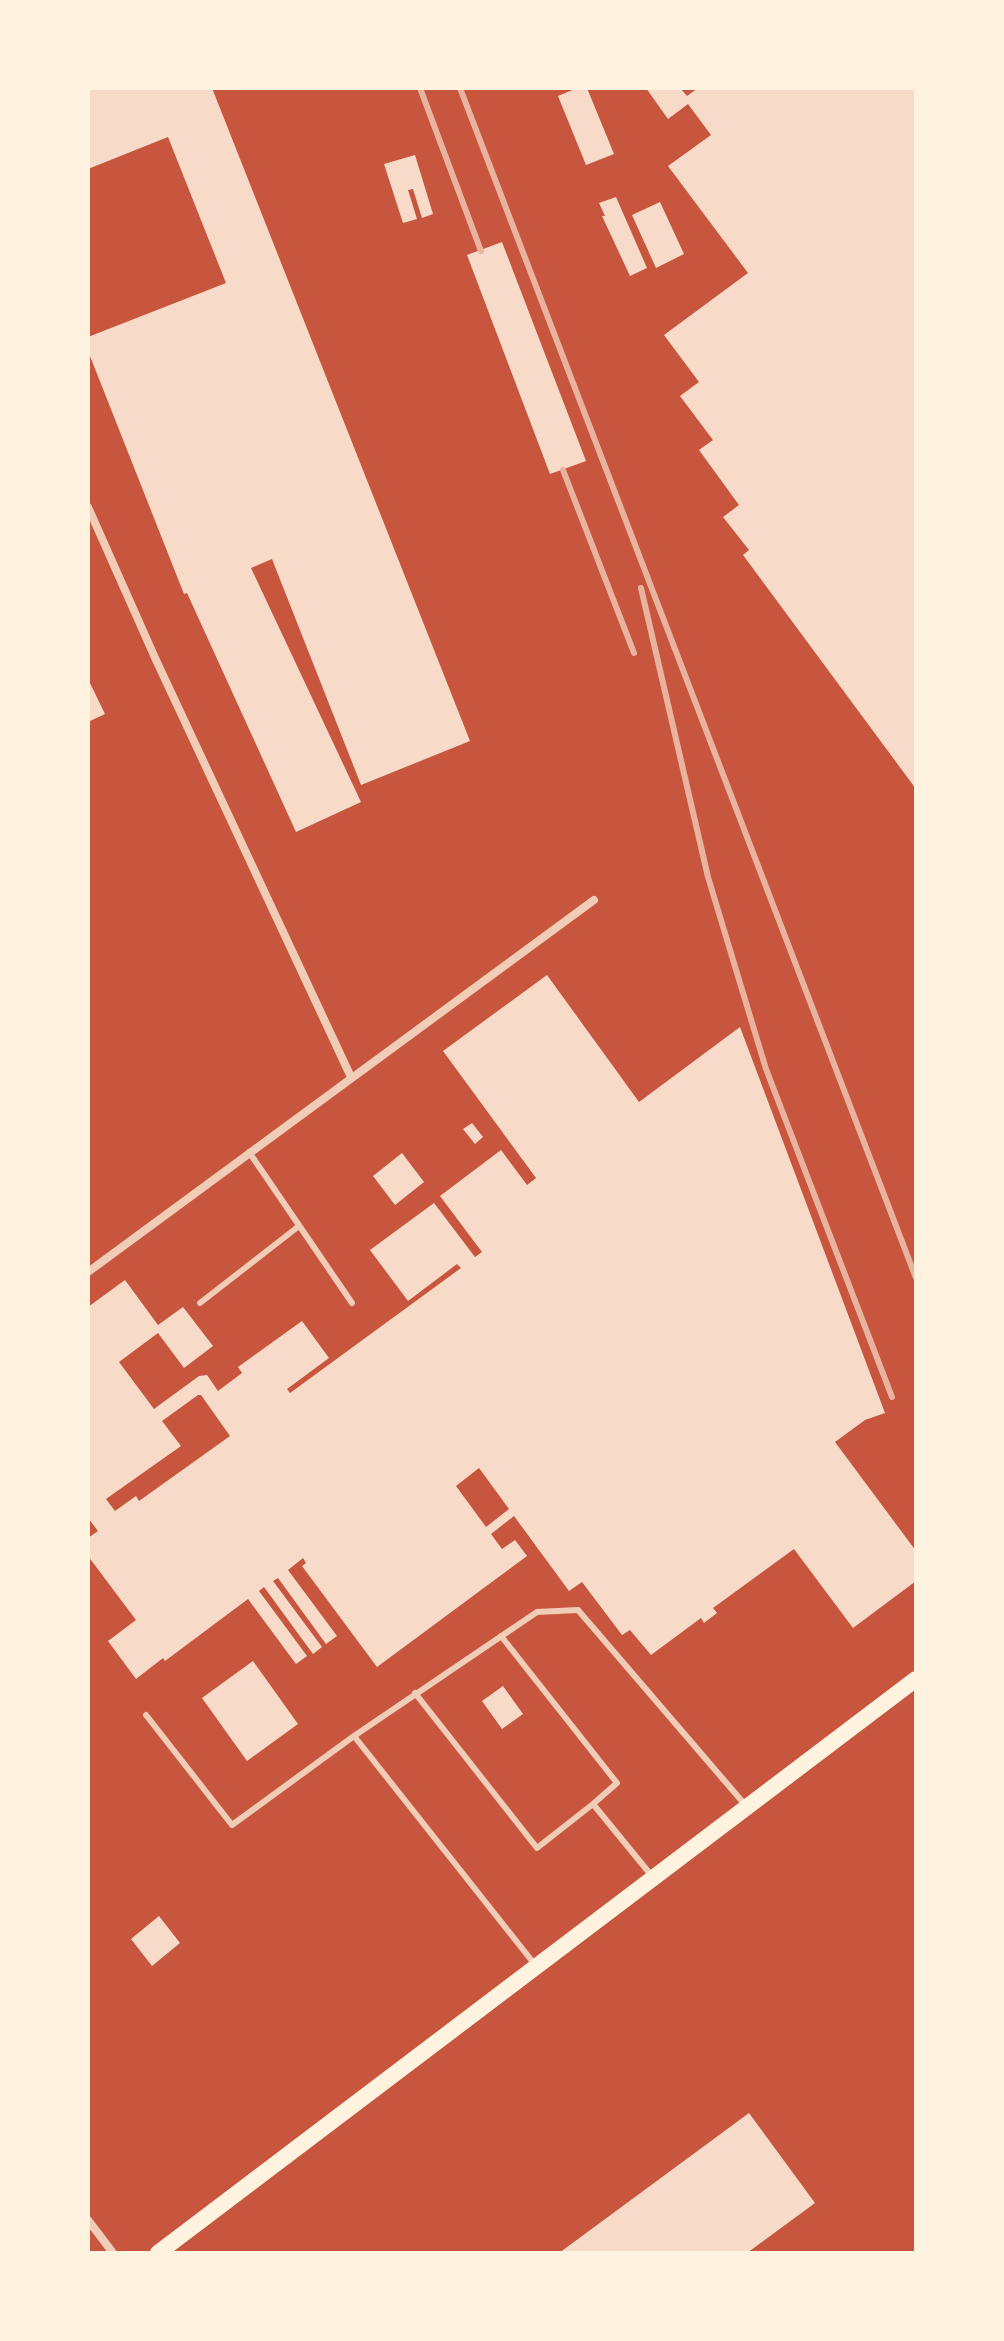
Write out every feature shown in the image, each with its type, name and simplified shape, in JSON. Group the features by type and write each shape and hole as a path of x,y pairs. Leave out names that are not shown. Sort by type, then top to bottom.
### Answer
{"main road":[{"path":"158,2253 916,1679"}],"street":[{"path":"88,507 351,1077"},
{"path":"88,1272 594,900"},
{"path":"88,2220 113,2253"}],"lane":[{"path":"249,1152 352,1303"},
{"path":"200,1303 299,1226"},
{"path":"146,1715 232,1825 415,1693 537,1612 578,1610 747,1807"},
{"path":"415,1693 537,1848 617,1783 501,1636"},
{"path":"354,1736 536,1966"},
{"path":"593,1804 653,1878"}],"building":[{"path":"88,88 212,88 470,741 361,785 272,559 251,568 361,802 296,832 187,593 184,594 88,351 88,337 226,283 168,137 88,169"},
{"path":"577,88 587,88 614,154 586,165 558,96"},
{"path":"646,88 680,88 687,96 698,88 916,88 916,789 743,555 749,550 723,517 739,505 699,450 713,440 680,396 699,382 664,335 748,273 668,166 711,135 688,104 668,119"},
{"path":"415,155 433,214 422,218 413,189 408,190 417,219 403,223 384,164"},
{"path":"616,197 647,268 630,276 599,203"},
{"path":"660,202 684,254 656,268 632,215"},
{"path":"502,242 586,461 550,474 467,255"},
{"path":"88,679 105,714 88,722"},
{"path":"547,975 639,1102 740,1027 885,1413 865,1420 835,1442 916,1551 916,1581 853,1628 794,1549 713,1608 717,1613 704,1623 701,1618 651,1655 630,1630 622,1635 582,1582 569,1591 514,1516 491,1534 502,1549 515,1540 527,1556 377,1667 302,1566 306,1563 303,1558 288,1570 337,1636 326,1644 278,1578 273,1581 322,1647 313,1654 264,1587 259,1591 307,1656 296,1664 248,1599 136,1679 108,1641 136,1620 88,1556 88,1538 98,1531 88,1518 88,1307 125,1280 158,1325 183,1307 213,1346 184,1368 158,1333 119,1362 154,1409 199,1376 207,1375 218,1391 242,1373 238,1367 302,1321 329,1358 287,1389 290,1393 461,1268 457,1264 408,1301 370,1250 434,1203 475,1257 482,1252 440,1196 501,1150 527,1185 536,1178 443,1051","holes":["198,1395 230,1436 139,1501 136,1496 115,1511 106,1499 181,1446 162,1421","479,1468 509,1509 486,1527 456,1486"]},
{"path":"472,1123 483,1137 475,1144 463,1129"},
{"path":"402,1153 424,1182 395,1205 373,1176"},
{"path":"253,1661 298,1724 247,1761 202,1698"},
{"path":"503,1686 523,1714 502,1729 482,1701"},
{"path":"159,1916 180,1943 152,1966 131,1939"},
{"path":"749,2113 815,2203 747,2253 559,2253"}],"railway":[{"path":"420,88 481,251"},
{"path":"460,88 916,1278"},
{"path":"563,470 634,653"},
{"path":"641,588 708,877 766,1069 892,1397"}]}
